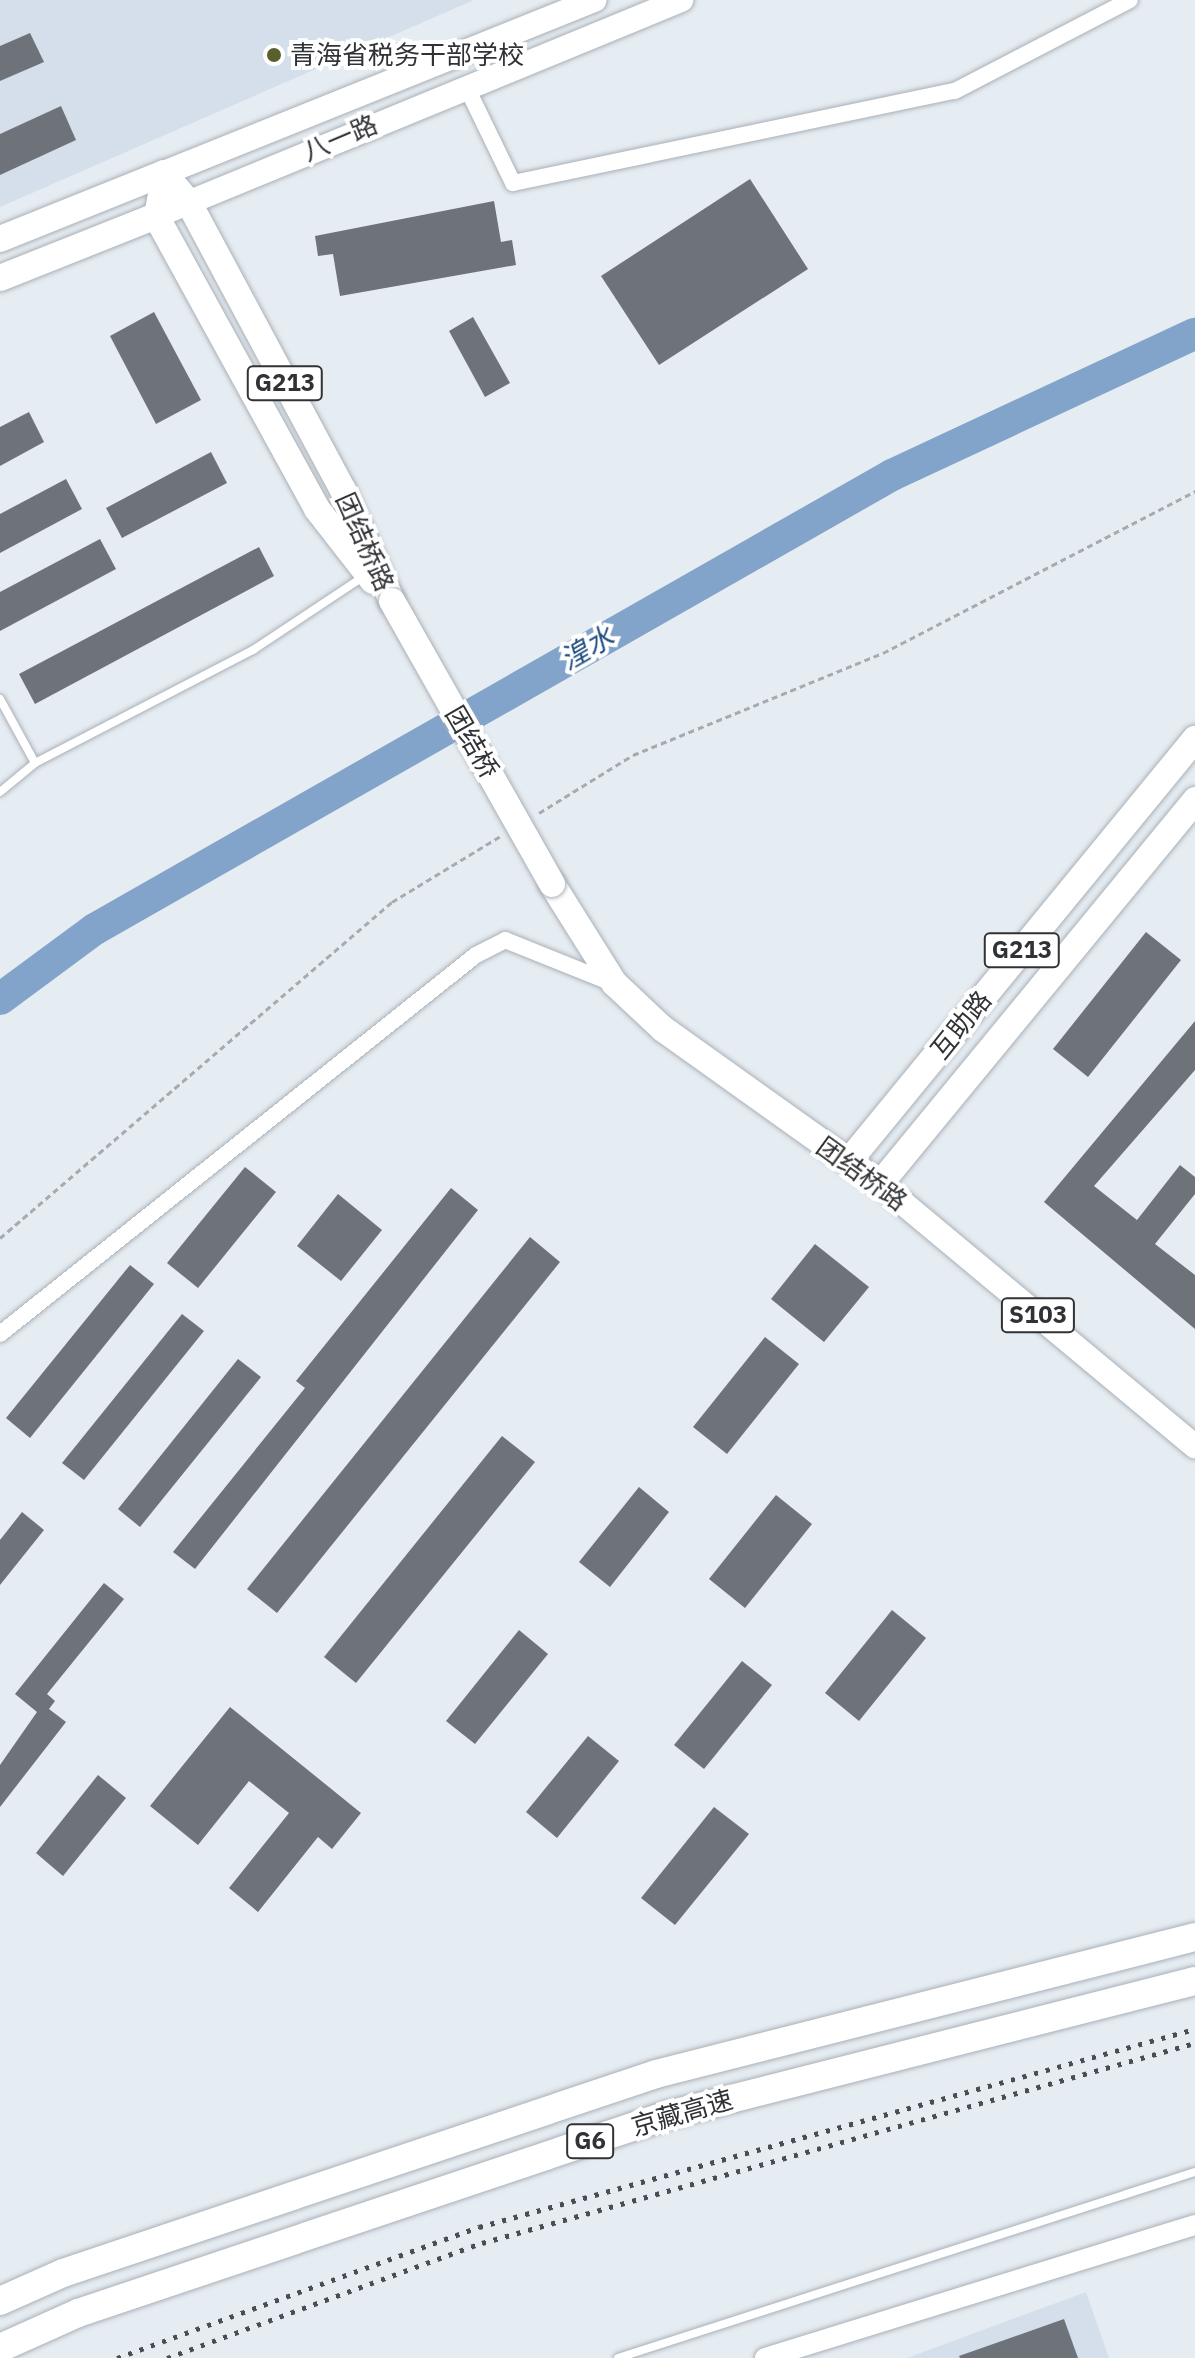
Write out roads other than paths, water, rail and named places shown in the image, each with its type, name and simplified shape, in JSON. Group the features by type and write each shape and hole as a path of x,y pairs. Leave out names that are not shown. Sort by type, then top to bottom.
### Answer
{"highway":[{"name":"团结桥路","path":"164,173 189,203 343,490 392,601"},
{"name":"八一路","path":"0,239 164,173"},
{"name":"团结桥路","path":"156,216 317,509 366,574 392,601"},
{"name":"八一路","path":"0,278 156,216"},
{"name":"团结桥","path":"392,601 552,884"},
{"name":"互助路","path":"849,1161 1195,739"},
{"name":"互助路","path":"880,1184 1195,800"},
{"name":"团结桥路","path":"552,884 614,983 719,1075 880,1184"},
{"name":"京藏高速","path":"0,2301 63,2273 656,2074 1195,1937"},
{"name":"京藏高速","path":"0,2348 78,2313 668,2115 1195,1981"}],"main road":[{"name":"八一路","path":"164,173 595,0"},
{"name":"八一路","path":"156,216 681,0"},
{"path":"156,216 164,173"},
{"name":"团结桥路","path":"880,1184 1195,1446"}],"street":[{"path":"466,86 513,183 955,91 1130,0"},
{"path":"0,1334 476,955 505,940 614,983"},
{"path":"765,2358 1195,2225"}],"lane":[{"path":"0,792 35,763 253,650 366,574"},
{"path":"0,699 35,763"},
{"path":"618,2358 1195,2172"}],"waterway":[{"name":"湟水","path":"0,999 95,929 892,475 1195,334"}],"railway":[{"path":"117,2358 479,2227 1195,2029"},
{"path":"167,2358 482,2243 1195,2043"}],"place":[{"name":"青海省税务干部学校","path":"274,55"}]}
